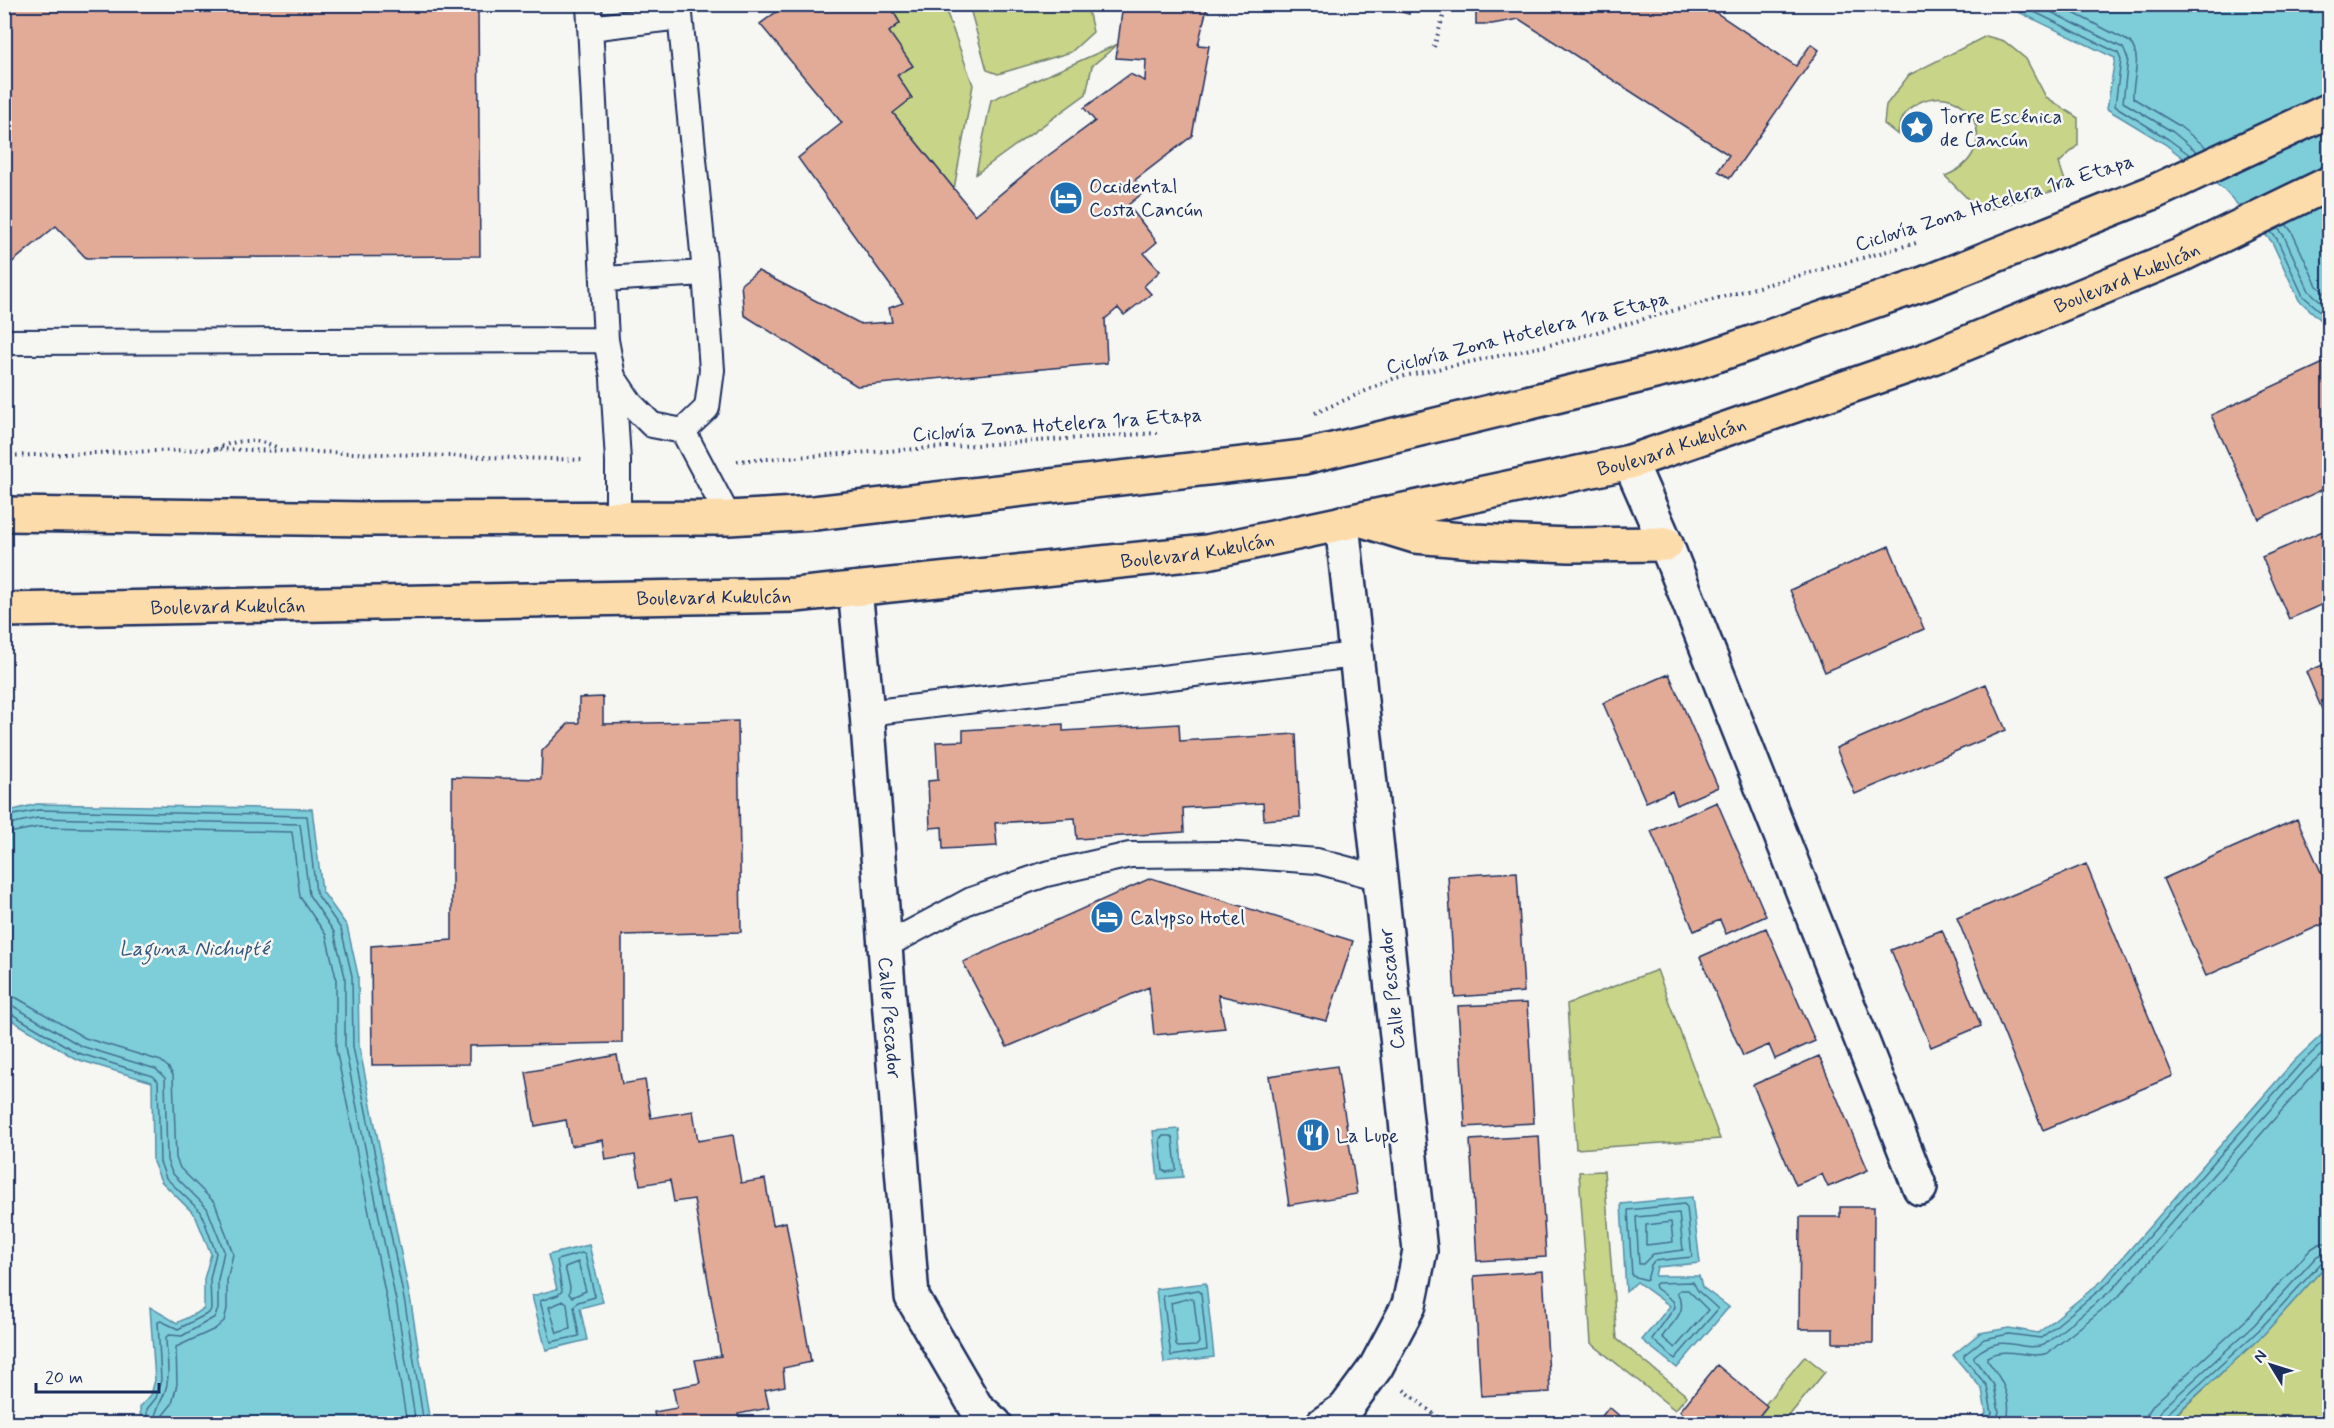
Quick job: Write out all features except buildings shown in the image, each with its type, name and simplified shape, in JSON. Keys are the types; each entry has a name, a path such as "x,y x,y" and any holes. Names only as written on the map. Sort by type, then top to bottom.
{"main road":[{"path":"4,514 367,519 729,518 814,513 1304,457 1696,362 1926,283 2154,192 2330,110"},
{"name":"Boulevard Kukulcán","path":"4,610 795,595 1207,552 1630,462 1923,362 2179,256 2330,183"},
{"path":"1352,521 1416,536 1474,542 1666,544"}],"street":[{"path":"1630,462 1666,544 1920,1188"},
{"name":"Calle Pescador","path":"1323,1424 1345,1409 1376,1367 1409,1305 1420,1251 1355,655 1352,521"},
{"name":"Calle Pescador","path":"855,589 867,713 912,1297 976,1407 995,1424"}],"lane":[{"path":"589,4 606,340 613,377 618,461 618,518"},
{"path":"590,28 680,11 712,370 707,408 683,431"},
{"path":"604,279 705,273"},
{"path":"4,342 606,340"},
{"path":"613,377 631,404 652,425 683,431"},
{"path":"683,431 729,518"},
{"path":"867,713 1355,655"},
{"path":"885,946 971,900 1046,874 1130,855 1225,854 1317,861 1380,878"}],"path":[{"path":"1434,48 1447,4"},
{"name":"Ciclovía Zona Hotelera 1ra Etapa","path":"1311,414 1395,378 1554,344 1922,242"},
{"name":"Ciclovía Zona Hotelera 1ra Etapa","path":"699,464 1159,432"},
{"path":"216,449 225,444 246,441 270,444 282,450"},
{"path":"4,456 216,449 618,461"},
{"path":"1376,1367 1446,1424"}],"green space":[{"path":"889,5 944,5 973,85 954,189 893,113 897,75 912,66 889,32 900,23"},
{"path":"969,5 1087,5 1093,32 1071,52 998,74 987,70"},
{"path":"1986,36 2004,41 2026,59 2046,97 2078,118 2078,145 2059,163 2067,187 1981,212 1945,176 1964,165 1974,150 1977,135 1974,120 1965,107 1951,100 1935,98 1916,104 1906,113 1901,121 1898,135 1884,124 1886,105 1909,75"},
{"path":"1118,44 1092,66 1086,94 976,174 991,100"},
{"path":"1657,970 1720,1139 1576,1149 1567,1004"},
{"path":"1604,1171 1617,1339 1687,1396 1675,1410 1591,1343 1579,1172"},
{"path":"2329,1262 2329,1423 2166,1424 2264,1334"},
{"path":"1805,1356 1825,1372 1783,1423 1749,1424"}],"water":[{"path":"2004,5 2329,5 2329,327 2299,300 2272,242 2224,190 2165,144 2107,109 2115,58"},
{"name":"Laguna Nichupté","path":"37,804 312,809 322,891 347,926 358,975 359,1046 411,1303 430,1423 141,1423 140,1407 151,1395 155,1380 150,1307 177,1323 204,1309 204,1279 211,1254 195,1215 161,1181 153,1162 152,1082 76,1059 5,1016 5,812"},
{"path":"2329,1028 2329,1262 2264,1334 2166,1423 1978,1423 1986,1413 1982,1389 1953,1355 1980,1333 2009,1328 2038,1333 2103,1280 2295,1060"},
{"path":"1179,1129 1183,1177 1158,1179 1153,1131"},
{"path":"1692,1197 1700,1263 1657,1267 1655,1276 1699,1276 1702,1287 1729,1307 1677,1368 1642,1340 1670,1306 1637,1282 1626,1292 1621,1204"},
{"path":"589,1245 603,1302 580,1308 587,1340 546,1350 532,1296 557,1289 548,1255"},
{"path":"1206,1283 1214,1357 1164,1363 1156,1289"}],"place":[{"name":"Torre Escénica de Cancún","path":"1917,127"},
{"name":"Occidental Costa Cancún","path":"1066,198"},
{"name":"Calypso Hotel","path":"1107,917"},
{"name":"La Lupe","path":"1313,1135"}]}
